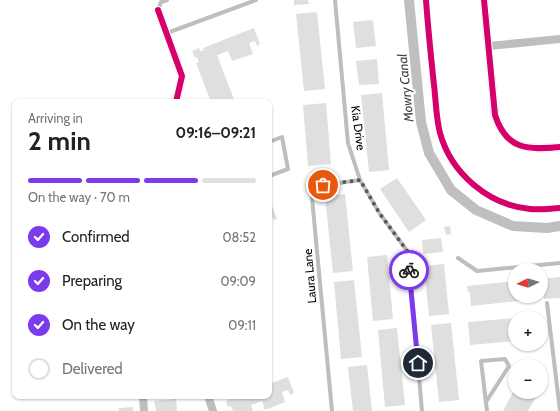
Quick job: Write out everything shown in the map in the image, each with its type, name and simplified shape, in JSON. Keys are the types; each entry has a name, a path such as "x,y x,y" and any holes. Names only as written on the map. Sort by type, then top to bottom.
{"street":[{"path":"484,0 495,115 498,126 515,143 526,148 537,149 560,147"},
{"path":"158,10 182,76 177,99"},
{"path":"488,46 560,39"},
{"path":"142,399 144,411"},
{"path":"209,399 213,411"}],"lane":[{"path":"158,10 161,2 167,0"},
{"path":"167,33 256,0"},
{"name":"Kia Drive","path":"335,0 348,143 360,180 380,214 408,252 422,411"},
{"path":"272,141 282,137 288,169 272,175"},
{"name":"Laura Lane","path":"332,411 311,187 360,180"},
{"path":"458,258 477,271 560,263"},
{"path":"547,303 560,411"},
{"path":"486,402 509,366 505,359 481,361 487,411"}],"building":[{"path":"294,0 308,0 309,4 294,5"},
{"path":"317,12 325,89 304,91 296,14"},
{"path":"373,20 376,46 356,48 353,22"},
{"path":"254,28 260,44 257,46 255,41 249,43 253,54 232,61 228,51 217,55 234,99 210,99 196,63 199,62 197,57 195,58 192,51 199,48 200,51 204,50 203,48"},
{"path":"377,59 379,84 359,85 356,61"},
{"path":"382,93 389,170 369,172 361,95"},
{"path":"326,103 331,164 308,166 303,105"},
{"path":"397,178 426,220 409,232 380,189"},
{"path":"345,194 353,271 333,273 325,196"},
{"path":"272,206 277,219 273,220 272,216"},
{"path":"450,226 451,234 446,235 444,227"},
{"path":"441,238 443,252 423,254 422,240"},
{"path":"387,255 393,319 373,321 367,257"},
{"path":"444,264 449,314 429,316 424,266"},
{"path":"560,277 560,298 548,299 548,278"},
{"path":"354,280 362,357 341,359 334,282"},
{"path":"508,282 508,302 471,306 470,292 468,292 467,286"},
{"path":"508,319 508,342 470,345 468,322"},
{"path":"451,323 459,400 439,402 431,325"},
{"path":"397,328 405,405 385,407 378,330"},
{"path":"367,365 372,411 353,411 348,367"},
{"path":"288,377 294,393 290,395 288,390 282,392 285,402 265,410 262,401 251,405 253,411 233,411 231,406 228,407 226,401 231,399 272,399 272,383"},
{"path":"176,399 177,411 156,411 154,401"},
{"path":"509,399 535,399 528,411 503,411"},
{"path":"133,407 133,411 119,411 119,408"}],"waterway":[{"name":"Mowry Canal","path":"409,0 421,122 429,153 451,190 476,210 513,226 547,228 560,226"}],"cycle path":[{"path":"426,0 440,133 445,148 453,161 462,174 473,184 486,194 500,201 530,209 560,208"},
{"path":"484,0 495,115 500,127 505,135 520,145 538,148 560,147"},
{"path":"158,10 182,76 177,99"}],"way so far":[{"path":"323,185 360,180 380,214 408,252 409,270"}],"route":[{"path":"409,270 418,363"}]}
